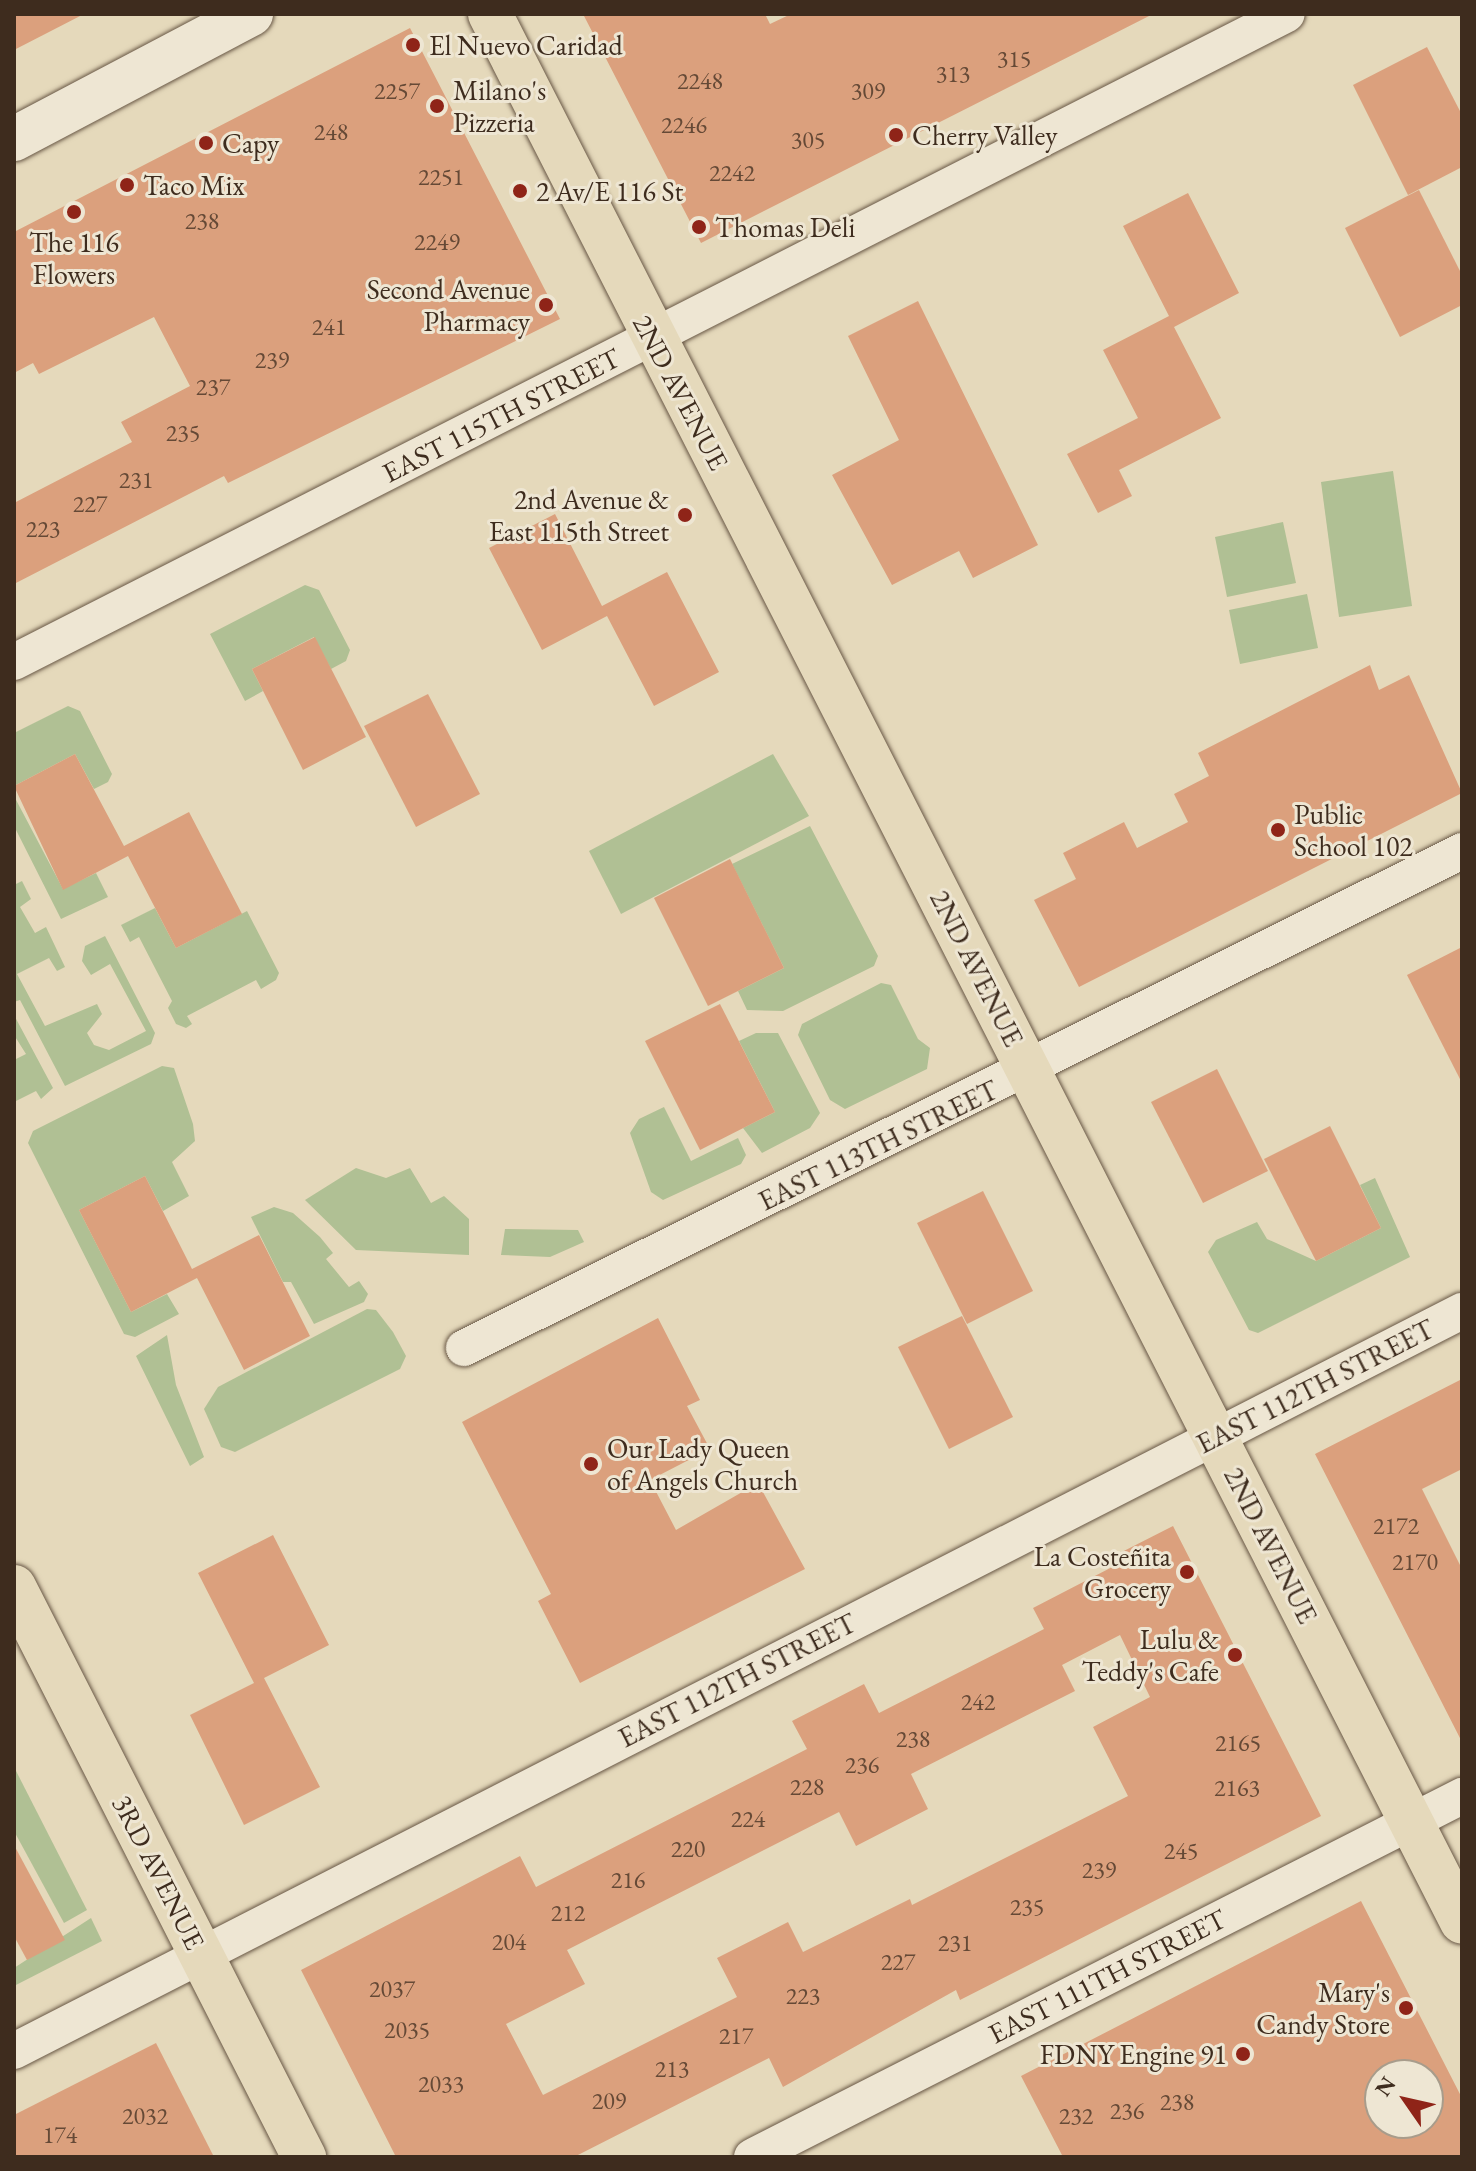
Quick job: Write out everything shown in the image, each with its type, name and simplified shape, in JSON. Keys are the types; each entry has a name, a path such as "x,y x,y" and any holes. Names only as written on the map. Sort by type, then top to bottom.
{"main road":[{"name":"2ND AVENUE","path":"490,14 651,336 1462,1922"},
{"name":"3RD AVENUE","path":"14,1587 304,2157"}],"street":[{"path":"14,139 251,14"},
{"name":"EAST 115TH STREET","path":"14,662 1287,14"},
{"name":"EAST 113TH STREET","path":"464,1348 1029,1071 1462,851"},
{"name":"EAST 112TH STREET","path":"14,2051 200,1953 1462,1311"},
{"name":"EAST 111TH STREET","path":"752,2157 1462,1796"}],"green space":[{"path":"1393,471 1412,606 1339,617 1321,482"},
{"path":"1283,522 1296,583 1227,597 1215,537"},
{"path":"305,585 319,590 350,650 346,661 331,669 314,637 252,669 263,691 245,701 210,634"},
{"path":"1307,594 1318,648 1240,664 1229,610"},
{"path":"68,706 80,711 112,774 108,782 94,789 75,754 14,786 14,733"},
{"path":"773,754 809,816 621,914 589,851"},
{"path":"14,796 63,889 96,873 108,897 61,919 14,826"},
{"path":"810,826 878,956 874,966 783,1011 747,1010 738,991 784,968 732,864"},
{"path":"22,881 31,899 20,907 35,933 46,927 65,967 57,971 49,958 17,974 45,1026 97,1004 102,1014 87,1033 94,1045 109,1050 146,1031 110,964 91,975 82,961 85,946 105,936 155,1033 151,1044 65,1086 20,1000 14,1002 14,885"},
{"path":"155,908 176,948 247,911 279,973 276,980 261,989 256,980 187,1016 192,1024 186,1028 176,1024 168,1008 172,1001 139,937 130,942 121,925"},
{"path":"881,983 891,985 918,1039 930,1048 927,1069 845,1109 830,1100 798,1035 802,1024"},
{"path":"14,1015 53,1088 41,1099 36,1091 14,1102 14,1060 26,1054 14,1035"},
{"path":"756,1033 778,1033 820,1113 810,1128 762,1153 743,1128 775,1112 739,1041"},
{"path":"162,1066 174,1068 193,1124 195,1141 172,1162 189,1196 163,1211 145,1176 79,1210 131,1312 167,1294 179,1314 135,1337 124,1334 28,1143 33,1131"},
{"path":"664,1107 691,1161 738,1138 746,1155 741,1164 663,1200 651,1192 630,1133 639,1119"},
{"path":"356,1168 386,1178 410,1168 431,1203 444,1196 469,1219 469,1255 356,1250 305,1200"},
{"path":"1375,1178 1410,1257 1258,1333 1249,1330 1208,1252 1216,1240 1257,1222 1267,1239 1316,1261 1381,1228 1360,1185"},
{"path":"274,1207 293,1213 320,1237 333,1253 326,1259 349,1287 359,1281 368,1294 364,1302 314,1324 291,1282 283,1282 251,1217"},
{"path":"505,1229 578,1230 584,1242 550,1257 501,1255"},
{"path":"367,1309 376,1310 393,1332 406,1356 400,1369 235,1452 221,1447 204,1409 218,1387"},
{"path":"167,1335 176,1385 204,1457 190,1466 136,1356"},
{"path":"14,1767 87,1910 64,1923 14,1831"},
{"path":"91,1918 102,1941 14,1986 14,1968"}],"building":[{"path":"14,14 84,14 14,50"},
{"path":"583,14 765,14 770,24 791,14 1153,14 701,243"},
{"path":"410,28 560,319 228,483 224,476 14,584 14,503 132,442 121,422 190,386 154,317 39,374 33,363 14,373 14,232"},
{"path":"1427,47 1462,115 1462,167 1408,195 1353,85"},
{"path":"1419,190 1462,275 1462,305 1400,337 1345,228"},
{"path":"1188,193 1239,293 1174,327 1221,418 1119,470 1132,496 1098,513 1067,454 1138,418 1103,350 1169,316 1123,226"},
{"path":"918,301 1038,545 973,578 959,551 892,585 832,475 899,440 848,336"},
{"path":"555,514 602,606 667,572 719,672 654,706 607,616 542,650 489,548"},
{"path":"315,637 366,737 303,770 252,669"},
{"name":"Public School 102","path":"1370,665 1379,690 1409,675 1462,793 1079,987 1034,900 1076,879 1063,853 1124,822 1137,848 1188,822 1174,794 1209,776 1198,753"},
{"path":"428,694 480,794 416,827 364,726"},
{"path":"75,754 124,846 189,812 242,914 176,948 128,856 63,890 14,786"},
{"path":"730,859 784,968 708,1006 654,898"},
{"path":"1462,947 1462,1083 1407,975"},
{"path":"720,1004 775,1112 700,1150 645,1041"},
{"path":"1217,1069 1268,1171 1203,1203 1151,1102"},
{"path":"1330,1126 1381,1228 1316,1261 1264,1159"},
{"path":"145,1176 192,1269 259,1235 310,1336 244,1370 197,1278 131,1312 79,1210"},
{"path":"983,1191 1033,1291 967,1324 917,1223"},
{"path":"962,1316 1013,1417 949,1449 898,1347"},
{"path":"658,1318 700,1400 687,1406 710,1449 650,1480 676,1530 758,1483 805,1569 580,1683 538,1601 551,1594 462,1422"},
{"path":"1462,1379 1462,1469 1422,1489 1462,1569 1462,1742 1315,1454"},
{"path":"1173,1526 1321,1816 960,2000 956,1990 783,2087 769,2058 574,2157 396,2157 301,1970 520,1856 536,1887 807,1749 792,1721 864,1684 879,1713 1011,1646 1044,1629 1033,1608 1118,1564 1114,1556","holes":["1120,1635 1150,1697 1093,1727 1128,1796 912,1905 910,1899 803,1952 788,1922 717,1958 737,1997 543,2095 506,2024 585,1984 567,1950 839,1812 856,1846 928,1809 911,1774 1075,1691 1062,1665"]},
{"path":"273,1535 329,1645 264,1678 320,1787 244,1825 190,1715 254,1683 198,1573"},
{"path":"14,1845 65,1940 27,1960 14,1936"},
{"path":"1361,1901 1442,2059 1364,2059 1364,2139 1444,2139 1444,2063 1462,2098 1462,2157 1063,2157 1021,2076"},
{"path":"156,2043 214,2157 14,2157 14,2115"}],"place":[{"name":"El Nuevo Caridad","path":"413,45"},
{"name":"Milano's Pizzeria","path":"437,106"},
{"name":"Cherry Valley","path":"896,135"},
{"name":"Capy","path":"206,143"},
{"name":"Taco Mix","path":"127,185"},
{"name":"2 Av/E 116 St","path":"520,191"},
{"name":"The 116 Flowers","path":"74,212"},
{"name":"Thomas Deli","path":"699,227"},
{"name":"Second Avenue Pharmacy","path":"546,305"},
{"name":"2nd Avenue & East 115th Street","path":"685,515"},
{"name":"Public School 102","path":"1278,830"},
{"name":"Our Lady Queen of Angels Church","path":"591,1464"},
{"name":"La Costeñita Grocery","path":"1187,1572"},
{"name":"Lulu & Teddy's Cafe","path":"1235,1655"},
{"name":"Mary's Candy Store","path":"1406,2008"},
{"name":"FDNY Engine 91","path":"1243,2054"}]}
